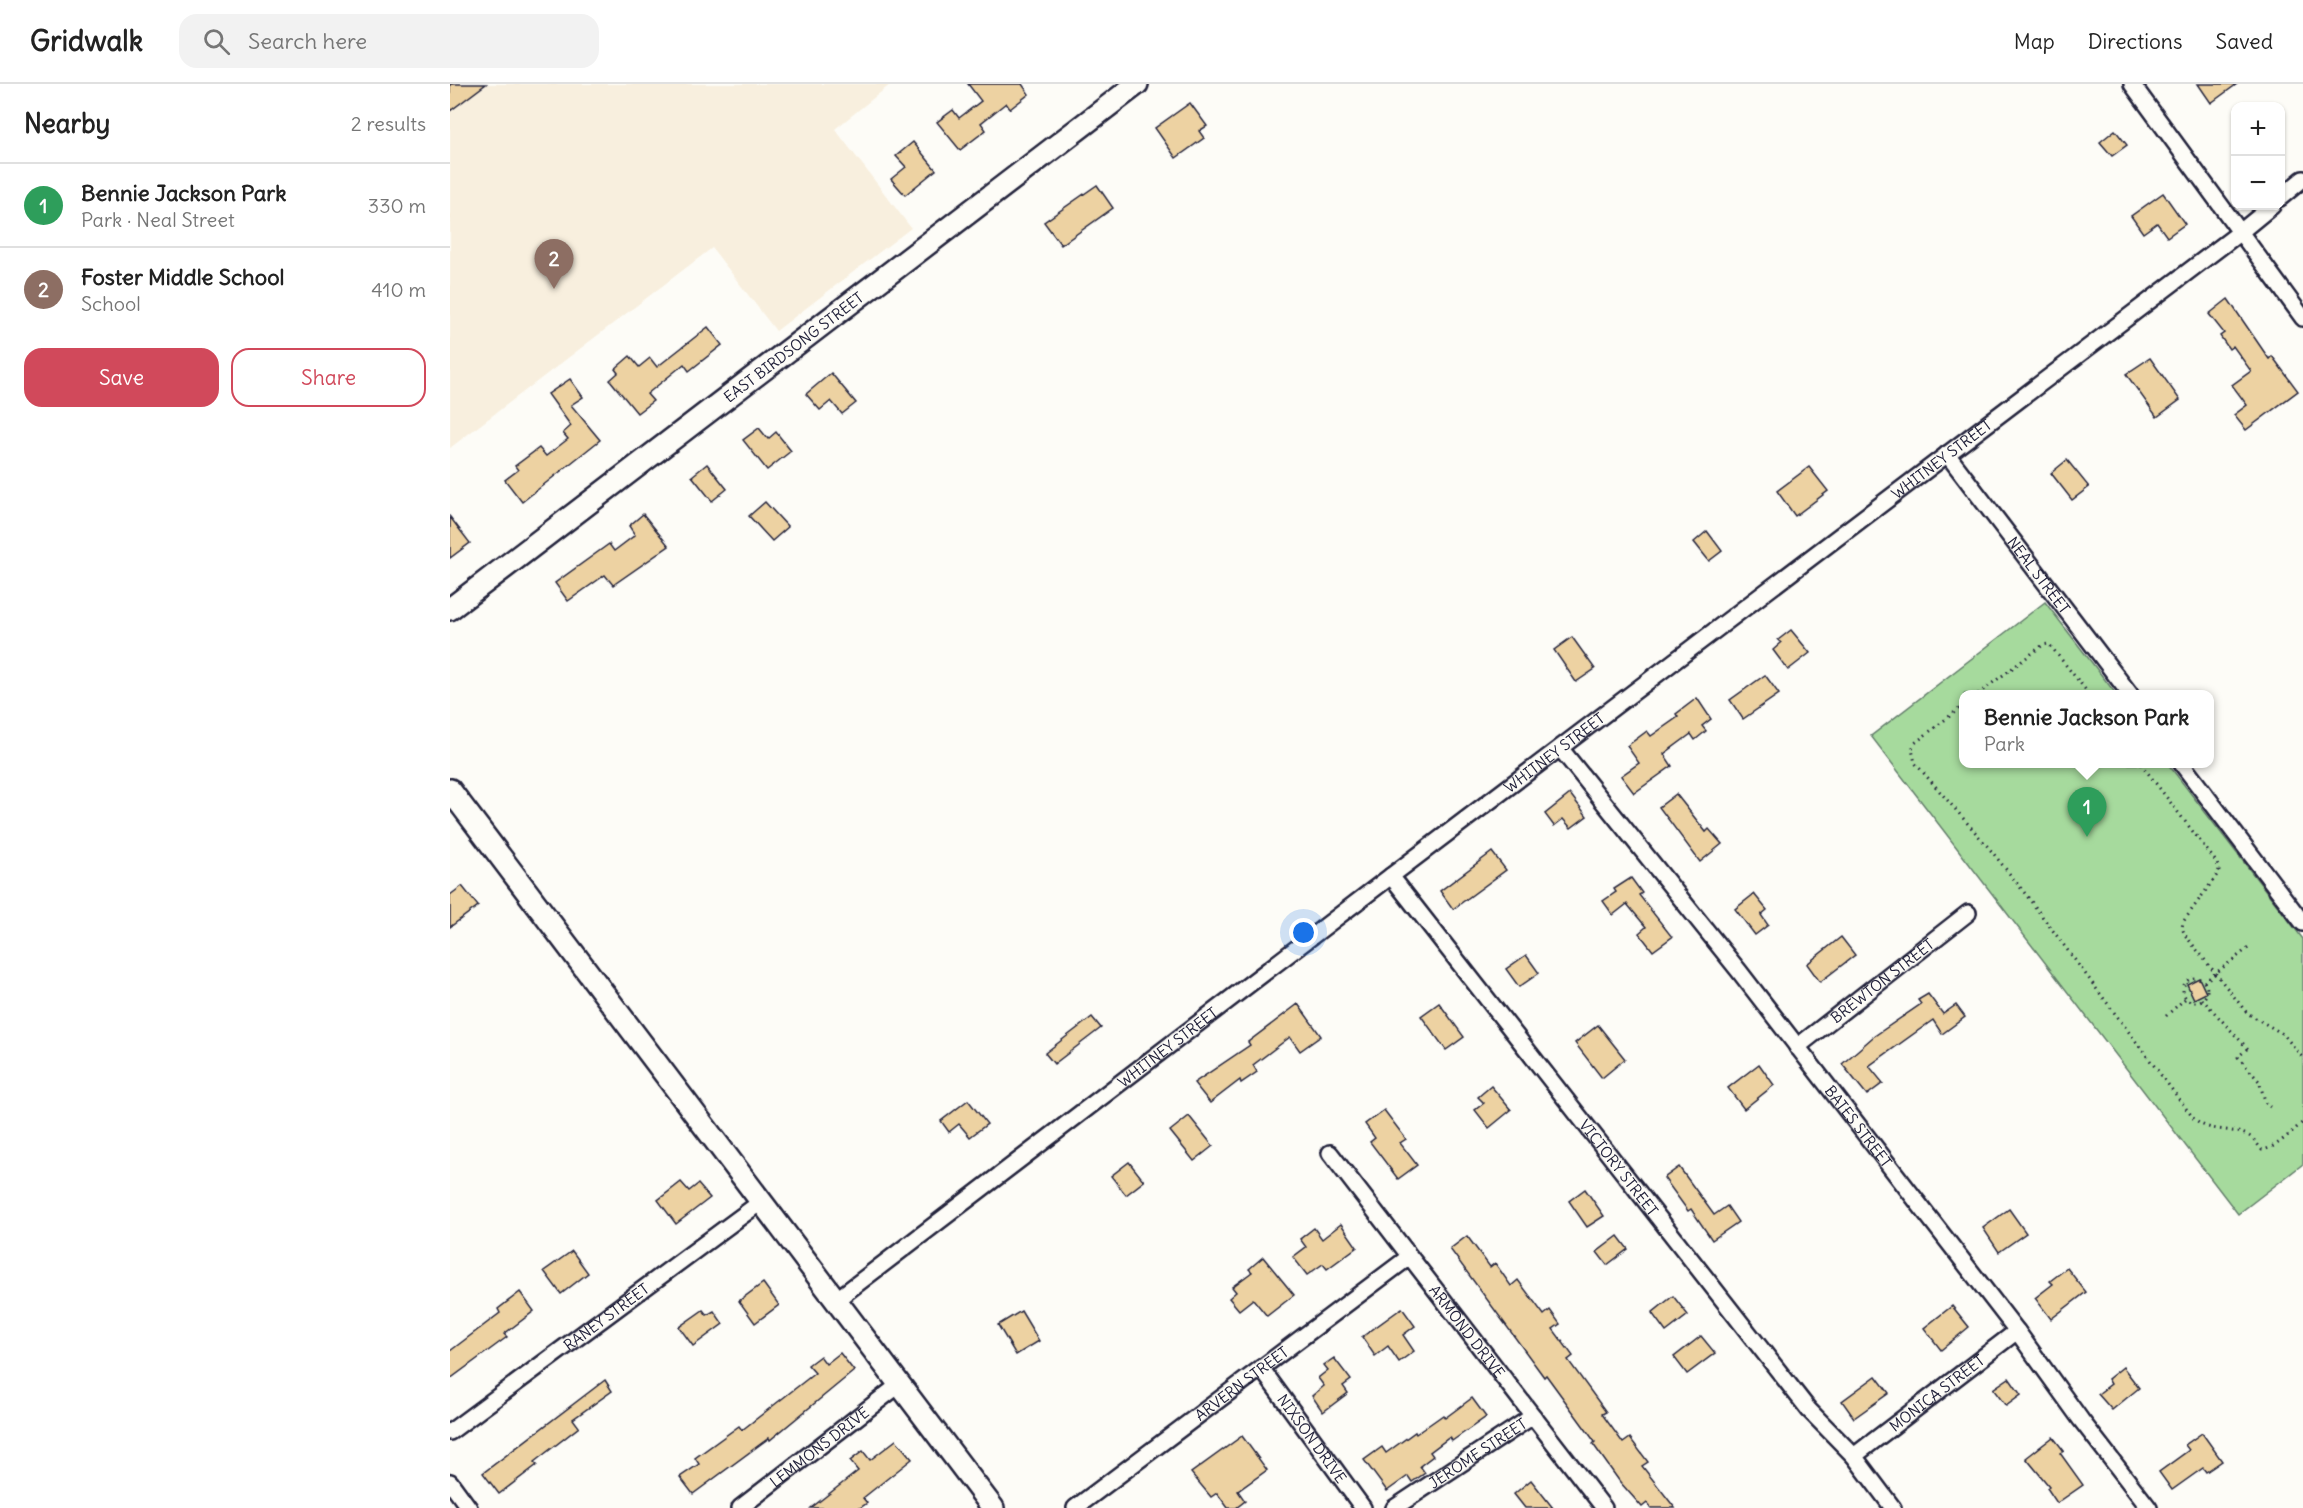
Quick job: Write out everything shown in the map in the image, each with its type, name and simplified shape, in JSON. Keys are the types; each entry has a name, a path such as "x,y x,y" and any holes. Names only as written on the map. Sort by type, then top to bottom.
{"street":[{"name":"EAST BIRDSONG STREET","path":"450,609 1137,84"},
{"path":"2132,84 2303,318"},
{"path":"2285,194 2303,180"},
{"name":"WHITNEY STREET","path":"836,1300 2267,210"},
{"name":"NEAL STREET","path":"1947,454 2127,690"},
{"name":"BATES STREET","path":"1560,748 2017,1330 2081,1420 2148,1508"},
{"path":"2185,768 2303,923"},
{"path":"450,790 993,1508"},
{"name":"VICTORY STREET","path":"1390,876 1809,1410 1854,1456 1893,1508"},
{"name":"BREWTON STREET","path":"1797,1047 1968,913"},
{"name":"ARMOND DRIVE","path":"1330,1153 1604,1508"},
{"name":"RANEY STREET","path":"450,1432 762,1201"},
{"name":"ARVERN STREET","path":"1076,1508 1409,1257"},
{"name":"MONICA STREET","path":"1854,1456 2017,1330"},
{"name":"NIXSON DRIVE","path":"1261,1368 1363,1508"},
{"name":"LEMMONS DRIVE","path":"740,1508 900,1384"},
{"name":"JEROME STREET","path":"1394,1508 1533,1416"},
{"path":"450,1482 469,1508"}],"path":[{"path":"1983,690 2043,645 2049,644 2086,690"},
{"path":"1959,709 1915,743 1912,749 1915,763 2024,892 2194,1119 2203,1125 2244,1134 2252,1138 2262,1150 2280,1141 2303,1122"},
{"path":"2144,768 2217,863 2217,875 2183,922 2182,928 2247,1013 2283,1034 2303,1058"},
{"path":"2204,982 2251,946"},
{"path":"2198,978 2204,982 2207,990 2202,999 2193,1001 2186,998 2183,991 2187,981 2198,978"},
{"path":"2166,1016 2186,998"},
{"path":"2202,999 2248,1049 2238,1057 2259,1081 2266,1104 2270,1107"}],"shaded area":[{"path":"450,84 891,84 835,129 911,228 776,331 712,248 450,448"}],"green space":[{"path":"2045,602 2113,690 1959,690 1959,768 2171,768 2303,939 2303,1164 2238,1214 1871,736"}],"building":[{"path":"450,84 486,84 450,111"},
{"path":"968,84 1022,84 1029,94 1010,109 1006,103 981,123 986,130 960,150 937,122 953,110 959,118 981,101"},
{"path":"2198,84 2237,84 2211,103"},
{"path":"1190,103 1207,126 1199,131 1204,138 1176,158 1155,128"},
{"path":"2115,130 2127,145 2112,156 2100,142"},
{"path":"913,142 936,170 905,195 891,179 906,167 896,156"},
{"path":"1097,185 1113,208 1061,245 1044,222"},
{"path":"2163,193 2185,224 2167,237 2157,223 2143,233 2131,216"},
{"path":"2228,299 2269,359 2272,356 2298,391 2246,430 2234,415 2247,405 2232,385 2251,371 2233,346 2229,349 2220,336 2224,333 2209,314"},
{"path":"708,327 722,345 689,371 684,364 647,394 653,401 637,413 610,380 618,373 615,369 630,356 639,367 650,358 657,367"},
{"path":"2150,358 2180,400 2157,417 2126,374"},
{"path":"831,373 856,403 842,414 831,401 820,410 806,394"},
{"path":"570,379 583,397 571,405 600,440 522,502 505,480 518,470 515,466 539,448 546,456 568,439 563,433 571,426 548,394"},
{"path":"759,428 768,439 776,432 791,451 767,470 743,440"},
{"path":"2067,460 2089,487 2072,500 2051,473"},
{"path":"707,464 727,489 712,501 692,476"},
{"path":"1809,467 1828,491 1795,516 1777,491"},
{"path":"765,502 788,527 772,541 749,516"},
{"path":"643,514 669,546 613,585 605,575 568,601 555,583 609,544 614,551 635,535 629,526"},
{"path":"450,517 470,543 450,558"},
{"path":"1707,531 1722,551 1709,561 1694,542"},
{"path":"1791,630 1810,653 1788,670 1773,650 1781,643 1778,640"},
{"path":"1572,637 1595,669 1576,682 1554,650"},
{"path":"1765,675 1779,694 1743,719 1730,700"},
{"path":"1697,698 1711,719 1702,726 1706,731 1695,740 1691,734 1664,754 1672,766 1634,793 1621,776 1639,763 1627,746 1647,731 1651,736 1678,717 1676,714"},
{"path":"1570,794 1587,816 1571,828 1563,819 1554,826 1545,814"},
{"path":"1676,794 1706,832 1709,829 1722,844 1700,862 1659,807"},
{"path":"1492,852 1506,870 1453,909 1440,891"},
{"path":"1631,878 1642,893 1639,895 1672,937 1653,951 1639,933 1646,927 1627,904 1613,915 1603,901 1616,892 1614,889"},
{"path":"462,886 478,906 450,927 450,895"},
{"path":"1754,894 1767,910 1761,915 1768,925 1755,935 1735,909"},
{"path":"1841,937 1855,955 1820,982 1807,964"},
{"path":"1526,955 1539,973 1519,987 1506,969"},
{"path":"2199,978 2206,993 2194,999 2187,984"},
{"path":"1928,994 1943,1014 1956,1005 1965,1017 1942,1034 1933,1020 1869,1066 1883,1083 1867,1095 1842,1064 1873,1037 1921,1004 1918,1000"},
{"path":"1439,1003 1464,1037 1446,1050 1421,1016"},
{"path":"1298,1004 1321,1036 1300,1051 1290,1037 1253,1065 1257,1072 1241,1083 1240,1080 1210,1103 1194,1083 1250,1045 1248,1042"},
{"path":"1092,1017 1101,1028 1054,1064 1045,1053"},
{"path":"1598,1025 1625,1059 1602,1078 1575,1043"},
{"path":"1759,1064 1774,1085 1744,1109 1728,1088"},
{"path":"1491,1086 1511,1110 1489,1128 1475,1110 1484,1103 1478,1097"},
{"path":"968,1100 987,1124 970,1137 959,1124 949,1132 941,1121"},
{"path":"1384,1110 1406,1139 1400,1143 1417,1165 1398,1179 1370,1142 1375,1138 1365,1124"},
{"path":"1189,1116 1213,1146 1194,1161 1170,1131"},
{"path":"1129,1162 1144,1181 1126,1195 1111,1176"},
{"path":"1679,1167 1714,1215 1727,1206 1738,1222 1712,1240 1691,1209 1688,1211 1664,1178"},
{"path":"681,1182 689,1191 698,1184 710,1198 676,1224 658,1200"},
{"path":"1585,1189 1604,1216 1587,1227 1569,1201"},
{"path":"2009,1209 2026,1233 1999,1252 1983,1228"},
{"path":"1341,1224 1357,1247 1327,1269 1323,1264 1307,1275 1293,1257 1306,1247 1300,1239 1314,1228 1322,1239"},
{"path":"1467,1236 1490,1267 1495,1263 1511,1286 1518,1280 1544,1315 1550,1310 1560,1324 1553,1329 1573,1356 1568,1360 1606,1412 1602,1414 1623,1443 1630,1438 1648,1462 1642,1466 1675,1508 1651,1508 1647,1503 1642,1507 1620,1482 1593,1444 1595,1442 1450,1249"},
{"path":"1618,1236 1628,1249 1607,1265 1597,1252"},
{"path":"572,1251 588,1273 561,1294 544,1271"},
{"path":"1263,1257 1294,1295 1267,1316 1253,1299 1239,1310 1229,1298 1236,1292 1232,1287 1252,1272 1249,1269"},
{"path":"2067,1268 2086,1292 2051,1319 2035,1298 2053,1284 2050,1281"},
{"path":"763,1283 779,1305 755,1323 739,1301"},
{"path":"520,1292 534,1311 504,1334 507,1337 450,1379 450,1351 500,1313 498,1309"},
{"path":"1673,1296 1688,1315 1666,1332 1652,1313"},
{"path":"1952,1306 1969,1327 1941,1350 1924,1328"},
{"path":"1402,1308 1415,1326 1403,1335 1414,1351 1399,1362 1388,1346 1375,1356 1362,1337"},
{"path":"703,1310 707,1315 714,1311 723,1324 693,1346 679,1327"},
{"path":"1021,1311 1039,1341 1016,1355 998,1325"},
{"path":"1701,1336 1715,1353 1687,1374 1674,1357"},
{"path":"840,1353 854,1371 770,1440 769,1438 693,1494 680,1477 699,1464 695,1458 739,1426 742,1430 815,1373 808,1365 820,1356 826,1364"},
{"path":"1334,1358 1351,1380 1343,1386 1348,1393 1323,1412 1312,1396 1324,1386 1318,1378 1328,1370 1324,1365"},
{"path":"2123,1367 2139,1388 2112,1410 2098,1394 2111,1384 2108,1379"},
{"path":"1876,1376 1889,1393 1854,1418 1842,1401"},
{"path":"2009,1378 2021,1395 2006,1406 1993,1389"},
{"path":"605,1380 612,1391 573,1419 579,1427 534,1462 537,1465 499,1494 483,1473"},
{"path":"1472,1398 1486,1417 1452,1441 1450,1437 1430,1452 1433,1456 1420,1466 1425,1473 1412,1482 1408,1476 1387,1491 1364,1460 1382,1447 1386,1453 1443,1415 1445,1418"},
{"path":"2202,1433 2222,1461 2206,1472 2203,1468 2172,1490 2159,1472 2189,1450 2185,1445"},
{"path":"1242,1436 1267,1470 1238,1491 1245,1501 1236,1508 1228,1508 1217,1493 1211,1497 1191,1473"},
{"path":"2053,1437 2064,1451 2060,1453 2083,1485 2057,1503 2047,1488 2049,1486 2026,1458"},
{"path":"896,1440 912,1459 863,1498 867,1503 860,1508 811,1508 858,1471 850,1461 863,1451 870,1460"},
{"path":"1531,1480 1553,1508 1525,1508 1514,1494"}],"place":[{"name":"Foster Middle School","path":"554,289"},
{"name":"Bennie Jackson Park","path":"2087,837"}]}
